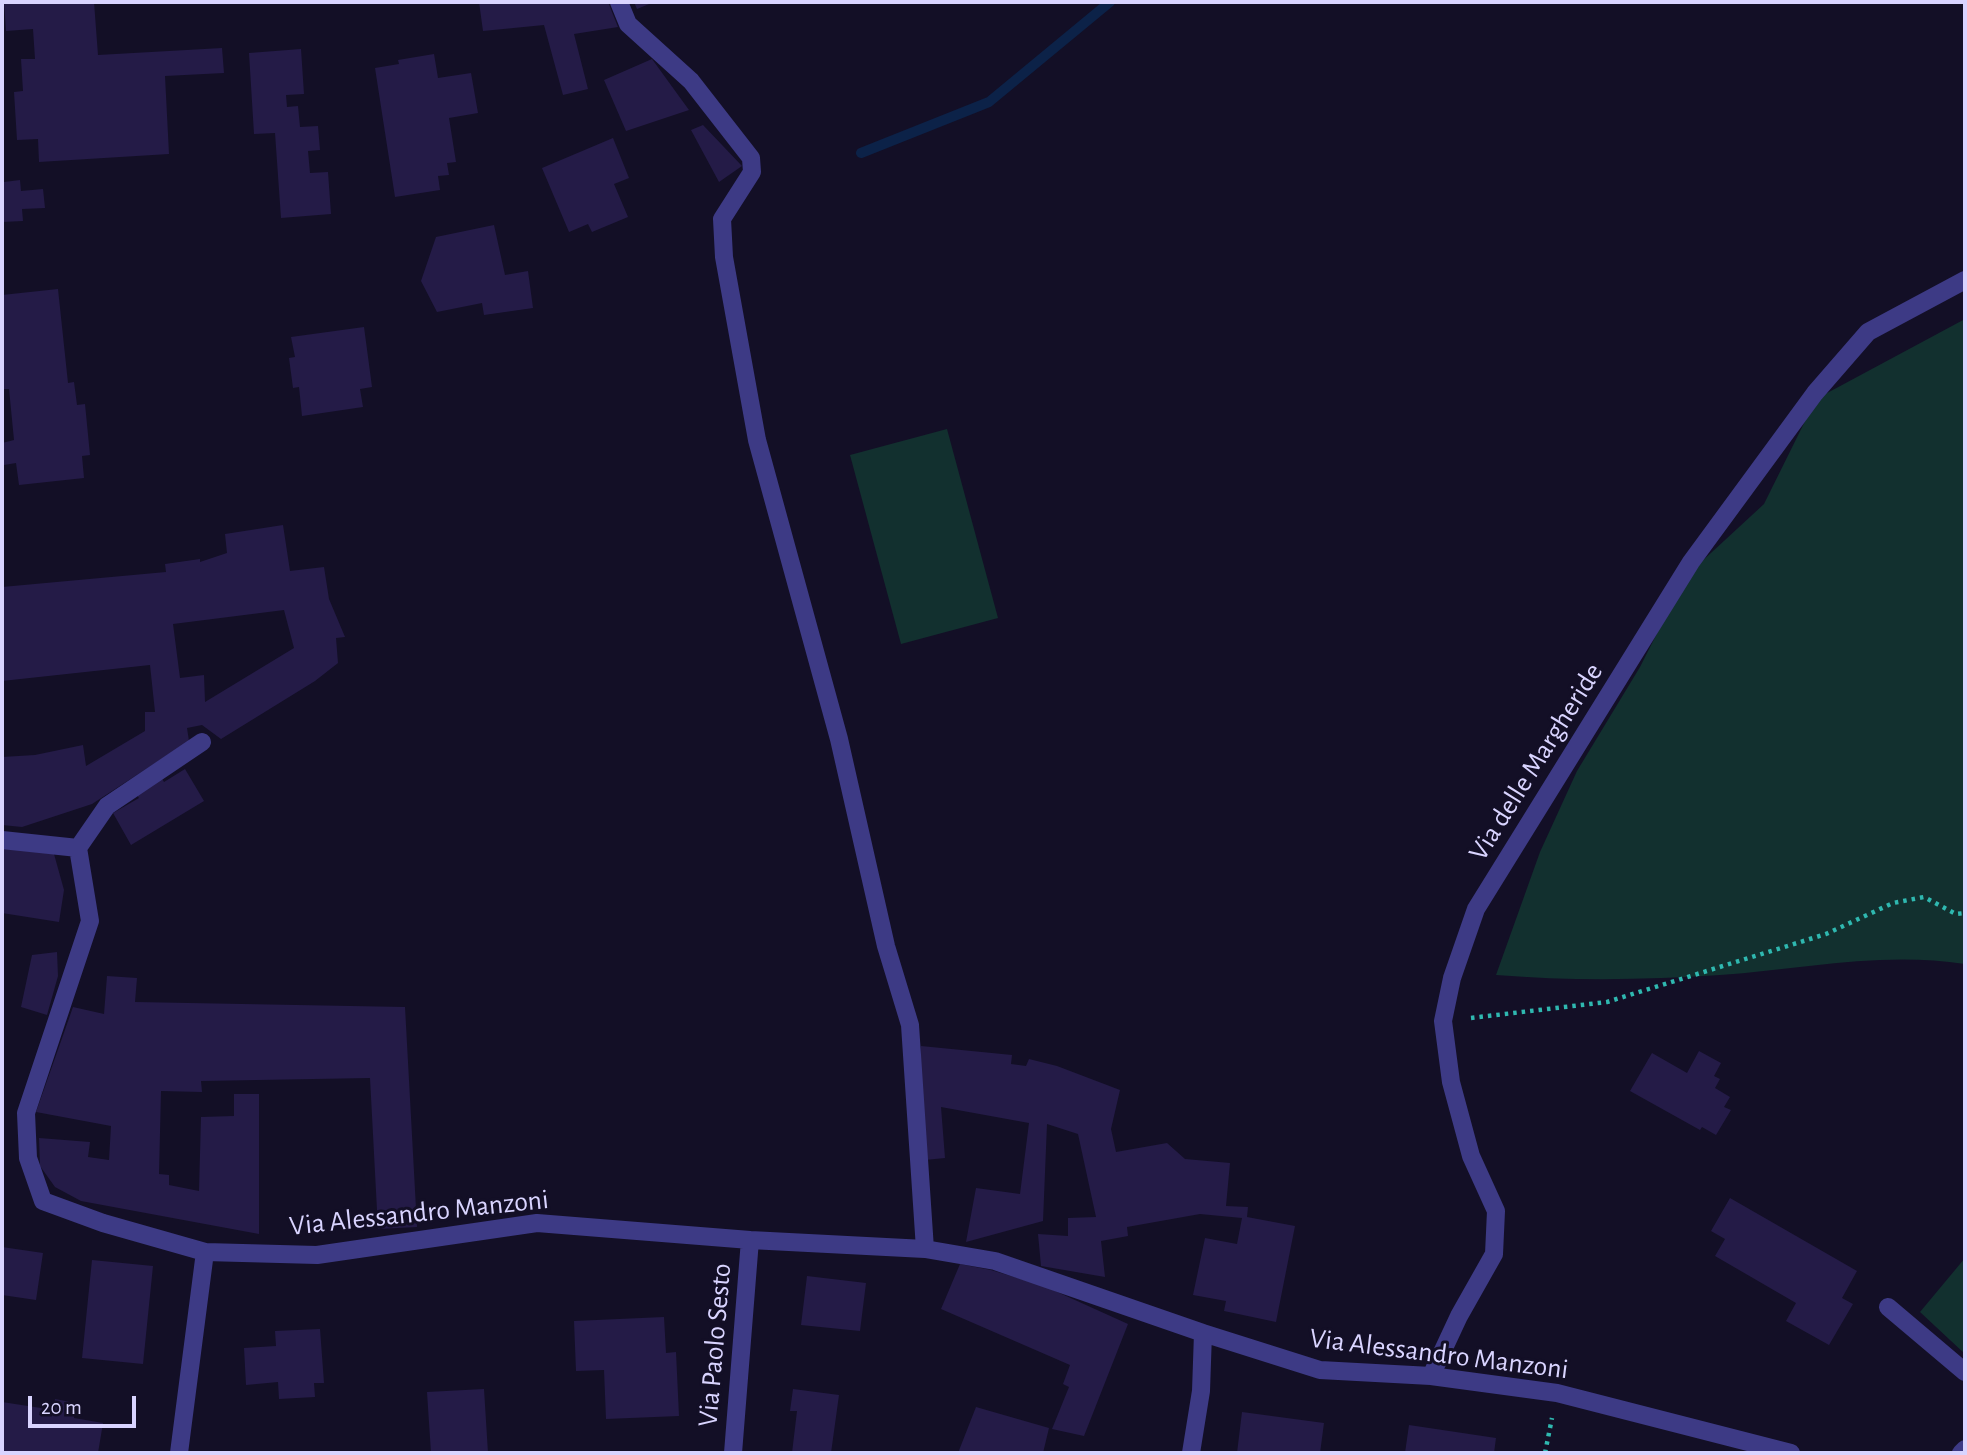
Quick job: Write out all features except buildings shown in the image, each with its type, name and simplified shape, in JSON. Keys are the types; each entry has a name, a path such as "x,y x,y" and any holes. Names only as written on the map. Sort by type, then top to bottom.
{"street":[{"path":"619,2 628,24 691,81 751,158 752,172 722,219 724,257 757,440 839,740 886,946 910,1025 925,1249"},
{"name":"Via delle Margheride","path":"1431,1376 1459,1316 1494,1254 1496,1211 1471,1156 1451,1082 1443,1021 1452,978 1476,909 1690,562 1815,393 1868,332 1965,280"},
{"path":"2,840 78,848 107,806 202,742"},
{"name":"Via Alessandro Manzoni","path":"78,848 90,921 26,1113 28,1158 43,1201 103,1223 205,1252 317,1255 537,1223 750,1240 925,1249 995,1261 1203,1334 1320,1370 1431,1376 1557,1393 1791,1453"},
{"name":"Via Paolo Sesto","path":"733,1453 750,1240"},
{"path":"179,1453 205,1252"},
{"path":"1888,1307 1965,1372"},
{"path":"1191,1453 1200,1391 1203,1334"},
{"path":"1961,1453 1965,1449"}],"path":[{"path":"1443,1021 1607,1002 1826,934 1893,902 1924,897 1956,914 1965,913"},
{"path":"1545,1453 1553,1411"}],"green space":[{"path":"1965,319 1965,964 1934,960 1873,960 1720,975 1636,979 1496,975 1540,852 1577,771 1640,667 1686,576 1764,504 1816,399"},
{"path":"947,429 998,618 901,644 850,455"},
{"path":"1965,1258 1965,1354 1920,1312"}],"waterway":[{"path":"861,153 989,102 1110,2"}]}
